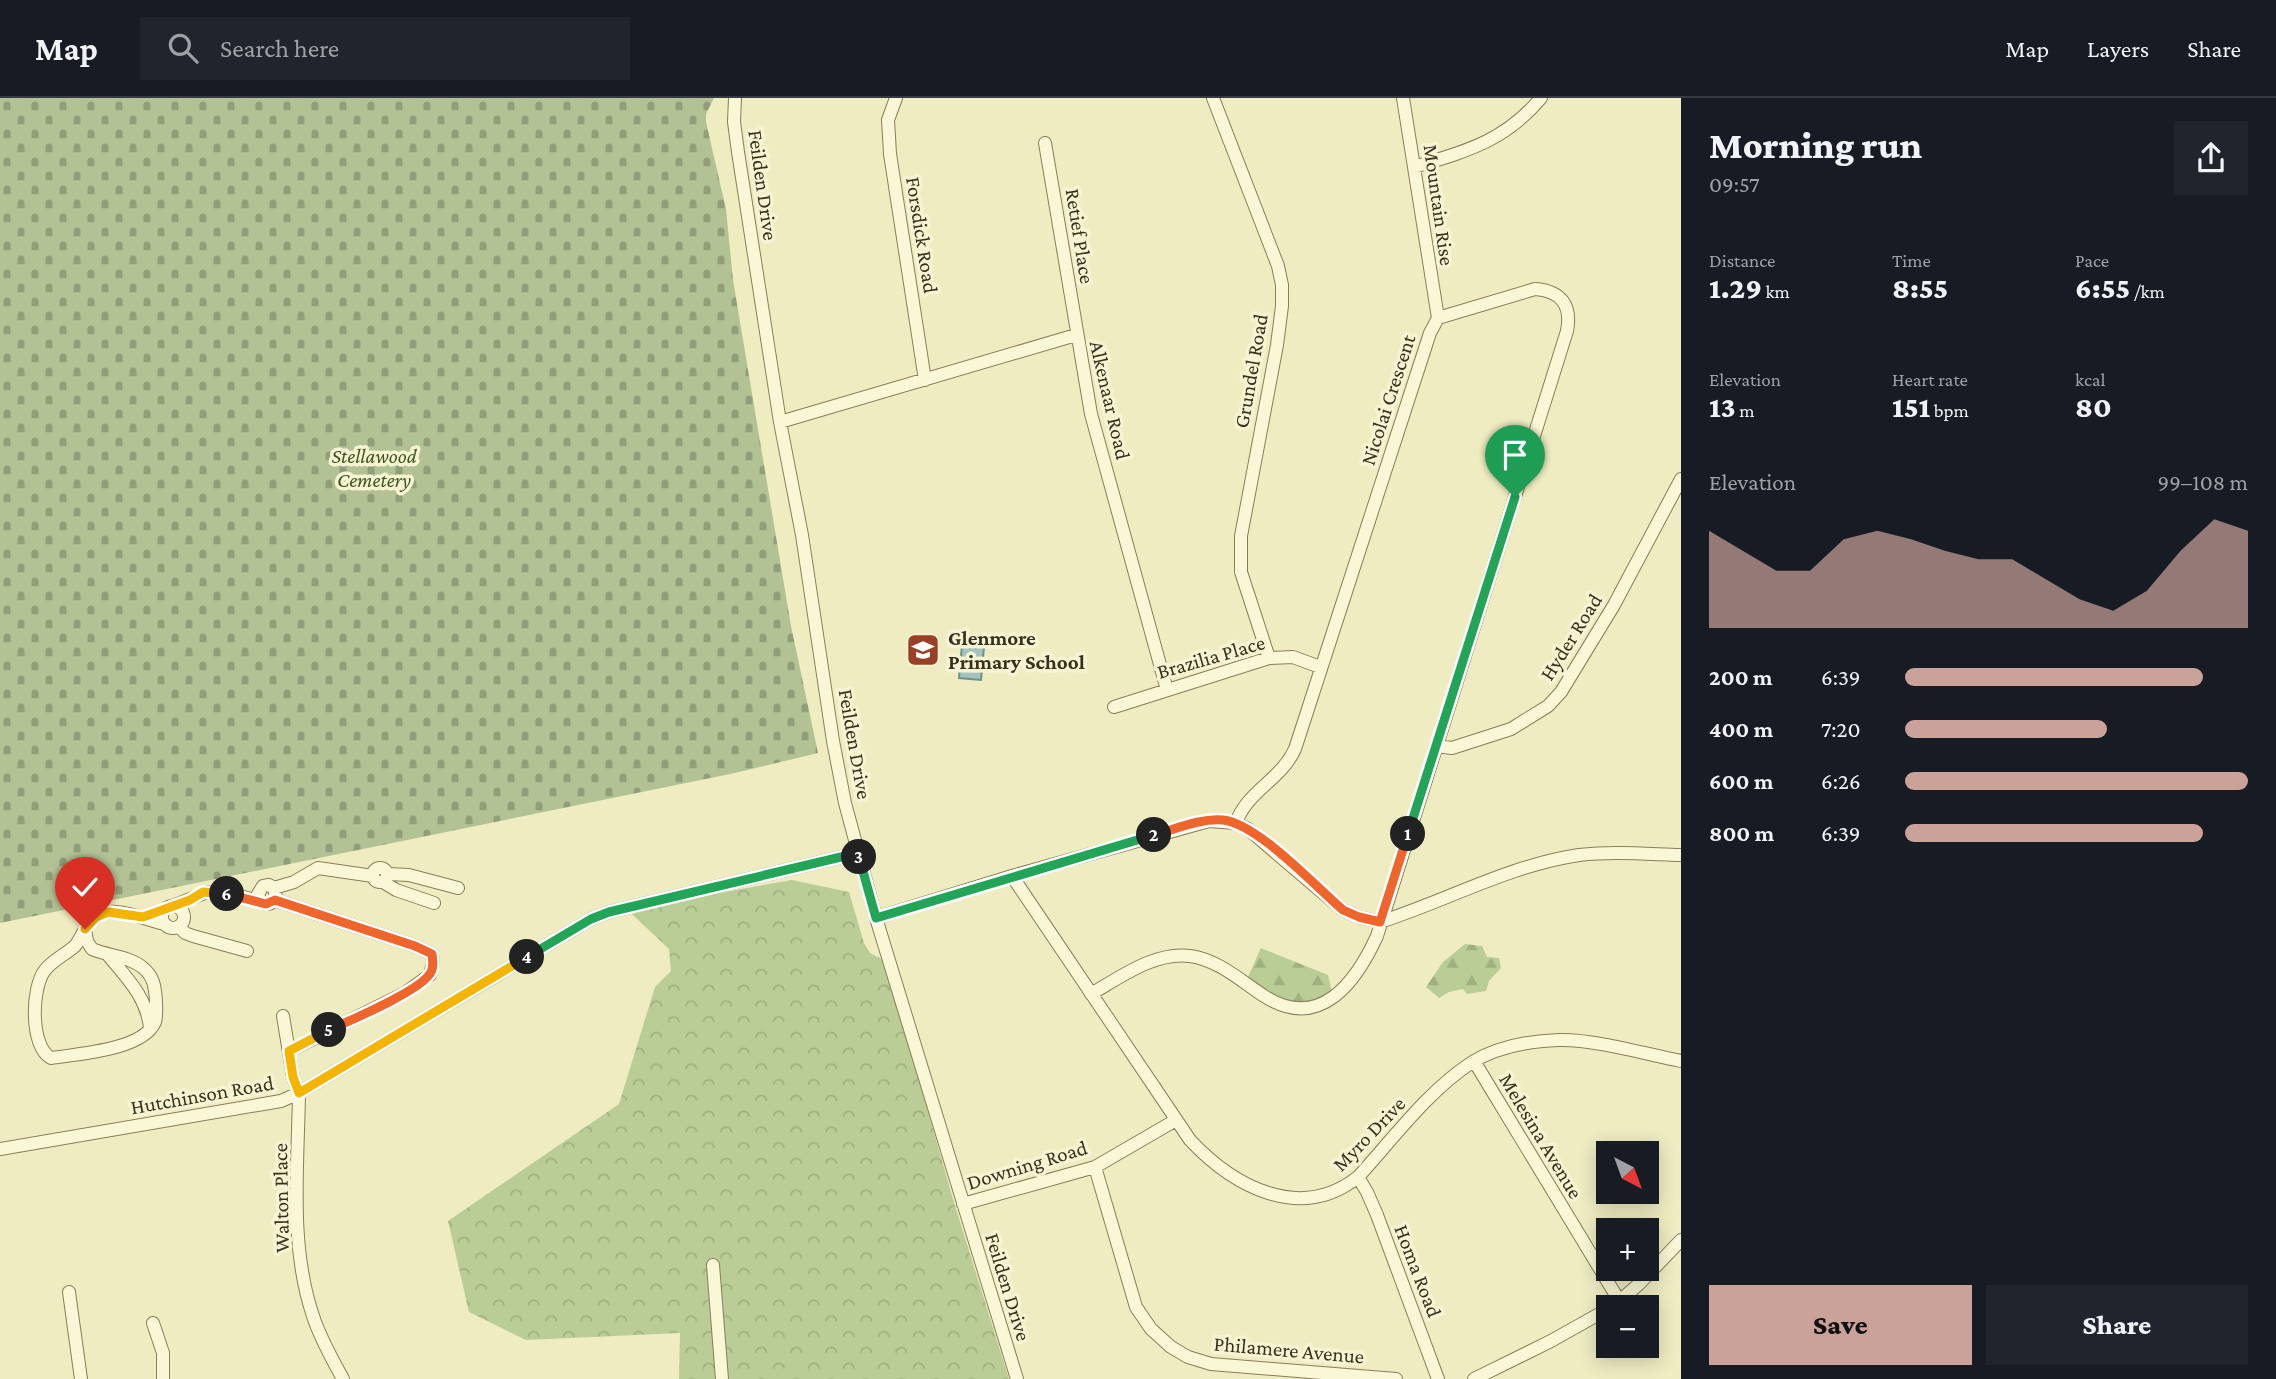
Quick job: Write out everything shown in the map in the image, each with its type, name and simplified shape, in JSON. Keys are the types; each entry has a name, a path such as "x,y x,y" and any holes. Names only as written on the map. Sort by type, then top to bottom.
{"street":[{"name":"Feilden Drive","path":"735,98 734,122 738,152 780,422 802,535 836,762 876,918 1017,1379"},
{"name":"Forsdick Road","path":"895,98 888,120 890,154 925,380"},
{"name":"Grundel Road","path":"1213,98 1271,247 1282,285 1277,345 1241,536 1241,572 1269,658"},
{"name":"Mountain Rise","path":"1403,98 1438,318"},
{"path":"1415,167 1475,147 1508,130 1522,121 1541,98"},
{"name":"Retief Place","path":"1045,143 1076,335"},
{"name":"Nicolai Crescent","path":"1091,994 1142,966 1169,957 1189,956 1226,970 1279,1005 1306,1009 1339,994 1369,954 1377,936 1569,322 1564,304 1551,291 1535,289 1438,318 1430,333 1289,763 1278,776 1247,801 1240,809 1236,823"},
{"name":"Alkenaar Road","path":"780,422 1076,335 1098,443 1167,690"},
{"name":"Hyder Road","path":"1436,746 1452,748 1511,729 1548,706 1561,692 1614,605 1681,479"},
{"name":"Brazilia Place","path":"1114,707 1269,658 1293,657 1320,667"},
{"path":"876,918 1012,876 1209,821 1236,823 1258,835 1343,910 1380,922 1531,866 1578,856 1619,852 1681,855"},
{"name":"Hutchinson Road","path":"0,1149 273,1104 299,1093 591,919 609,912 858,853"},
{"path":"143,917 207,892 236,895 272,893 313,870 323,868 381,877 409,875 458,888"},
{"name":"Myro Drive","path":"1012,876 1190,1140 1224,1172 1265,1192 1286,1197 1310,1198 1346,1187 1441,1087 1474,1061 1521,1044 1561,1040 1681,1061"},
{"path":"381,877 396,890 434,903"},
{"path":"236,895 266,904 272,893"},
{"path":"272,893 415,946 432,954 433,963 430,975 405,993 289,1051"},
{"path":"176,922 190,900"},
{"path":"170,907 181,909 176,922"},
{"path":"170,907 162,916 176,922 185,933 247,951"},
{"path":"85,929 90,947 136,963 151,976 155,985 156,1017 150,1029 136,1040 103,1050 51,1058 41,1049 34,1006 38,982 44,971 75,946 85,929 96,917 108,912 176,922"},
{"path":"63,956 102,953"},
{"path":"102,953 137,990 148,1012 150,1029"},
{"name":"Walton Place","path":"283,1016 293,1077 299,1093 297,1213 300,1252 312,1315 343,1379"},
{"name":"Melesina Avenue","path":"1474,1061 1607,1295"},
{"name":"Downing Road","path":"962,1204 1095,1167 1176,1120"},
{"name":"Philamere Avenue","path":"1095,1167 1136,1307 1151,1329 1171,1347 1188,1357 1211,1364 1396,1379"},
{"name":"Homa Road","path":"1358,1177 1377,1215 1438,1379"},
{"path":"1624,1295 1681,1240"},
{"path":"713,1265 722,1379"},
{"path":"69,1292 81,1379"},
{"path":"1474,1379 1596,1316"},
{"path":"153,1324 163,1353 163,1379"},
{"path":"1432,1379 1438,1379"}],"green space":[{"name":"Stellawood Cemetery","path":"0,98 714,98 706,114 706,122 726,209 733,280 791,626 818,753 735,773 0,923"},
{"path":"792,880 849,892 864,943 870,953 885,961 953,1199 1009,1379 679,1379 680,1333 526,1340 469,1312 448,1221 619,1104 655,987 671,971 669,949 632,914 719,893"},
{"path":"1465,944 1482,946 1487,957 1499,958 1501,968 1489,981 1486,991 1467,994 1463,989 1449,992 1439,998 1426,987 1443,962"},
{"path":"1261,948 1328,975 1332,992 1311,1004 1281,1001 1248,977"}],"water":[{"path":"963,634 985,636 981,680 959,678"}],"place":[{"name":"Glenmore Primary School","path":"923,650"}],"route":[{"path":"85,929 96,917 108,912 143,917 207,892 236,895 263,904 275,900 432,954 430,975 405,993 289,1051 293,1077 299,1093 591,919 609,912 858,853 876,918 1190,825 1221,820 1236,823 1258,835 1343,910 1380,922 1515,497"}]}
